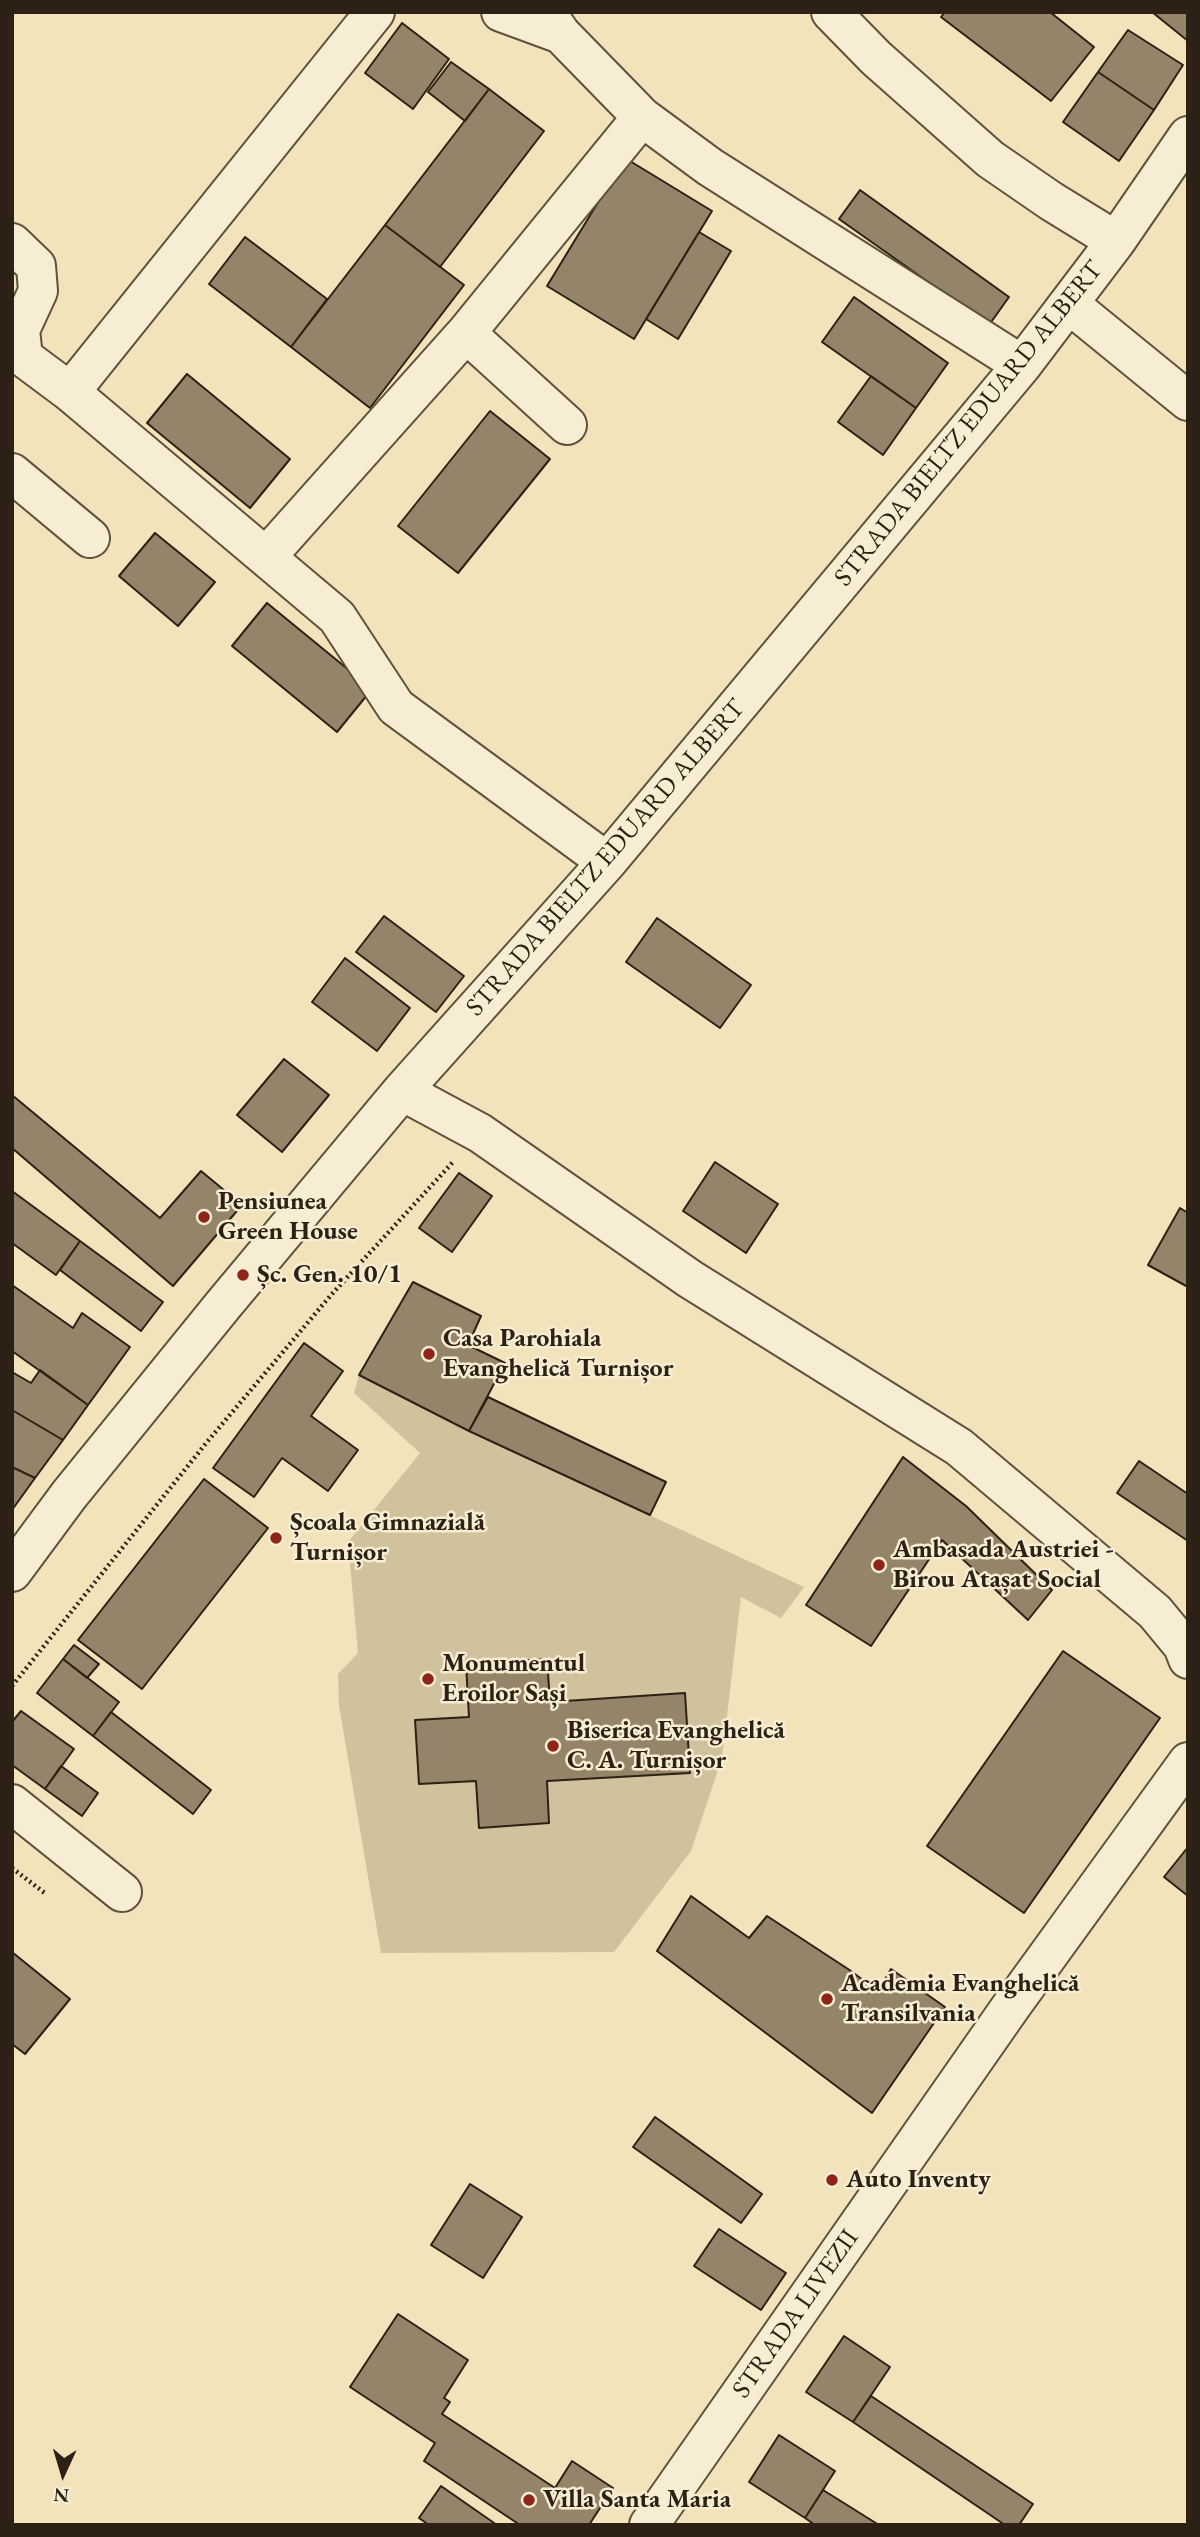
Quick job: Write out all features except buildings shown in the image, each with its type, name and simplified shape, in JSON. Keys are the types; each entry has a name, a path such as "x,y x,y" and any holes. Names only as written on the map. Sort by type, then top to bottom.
{"street":[{"path":"70,392 374,12"},
{"path":"501,12 553,23 642,117 710,167 1022,365"},
{"path":"831,12 876,58 990,159 1116,241"},
{"path":"266,556 466,333 642,117"},
{"name":"STRADA BIELTZ EDUARD ALBERT","path":"12,1572 69,1495 402,1091 607,862 1022,365 1116,241 1188,136"},
{"path":"12,243 36,267 38,291 20,330 23,357 70,392 337,617 396,707 607,862"},
{"path":"1069,304 1188,401"},
{"path":"466,333 567,425"},
{"path":"12,473 90,538"},
{"path":"402,1091 480,1133 690,1279 959,1447 1155,1612 1183,1646 1188,1659"},
{"name":"STRADA LIVEZII","path":"649,2525 1004,2016 1188,1762"},
{"path":"12,1804 122,1892"}],"path":[{"path":"12,1686 199,1453 322,1306 480,1133"},
{"path":"12,1868 46,1894"}],"shaded area":[{"path":"359,1375 469,1431 804,1587 781,1618 741,1597 722,1758 691,1851 614,1952 381,1953 339,1706 338,1674 358,1653 348,1542 420,1453 354,1393"}],"place":[{"name":"Pensiunea Green House","path":"204,1217"},
{"name":"Șc. Gen. 10/1","path":"243,1275"},
{"name":"Casa Parohiala Evanghelică Turnișor","path":"429,1354"},
{"name":"Școala Gimnazială Turnișor","path":"276,1538"},
{"name":"Ambasada Austriei - Birou Atașat Social","path":"879,1565"},
{"name":"Monumentul Eroilor Sași","path":"428,1679"},
{"name":"Biserica Evanghelică C. A. Turnișor","path":"553,1746"},
{"name":"Academia Evanghelică Transilvania","path":"827,1999"},
{"name":"Auto Inventy","path":"832,2180"},
{"name":"Villa Santa Maria","path":"529,2500"}]}
